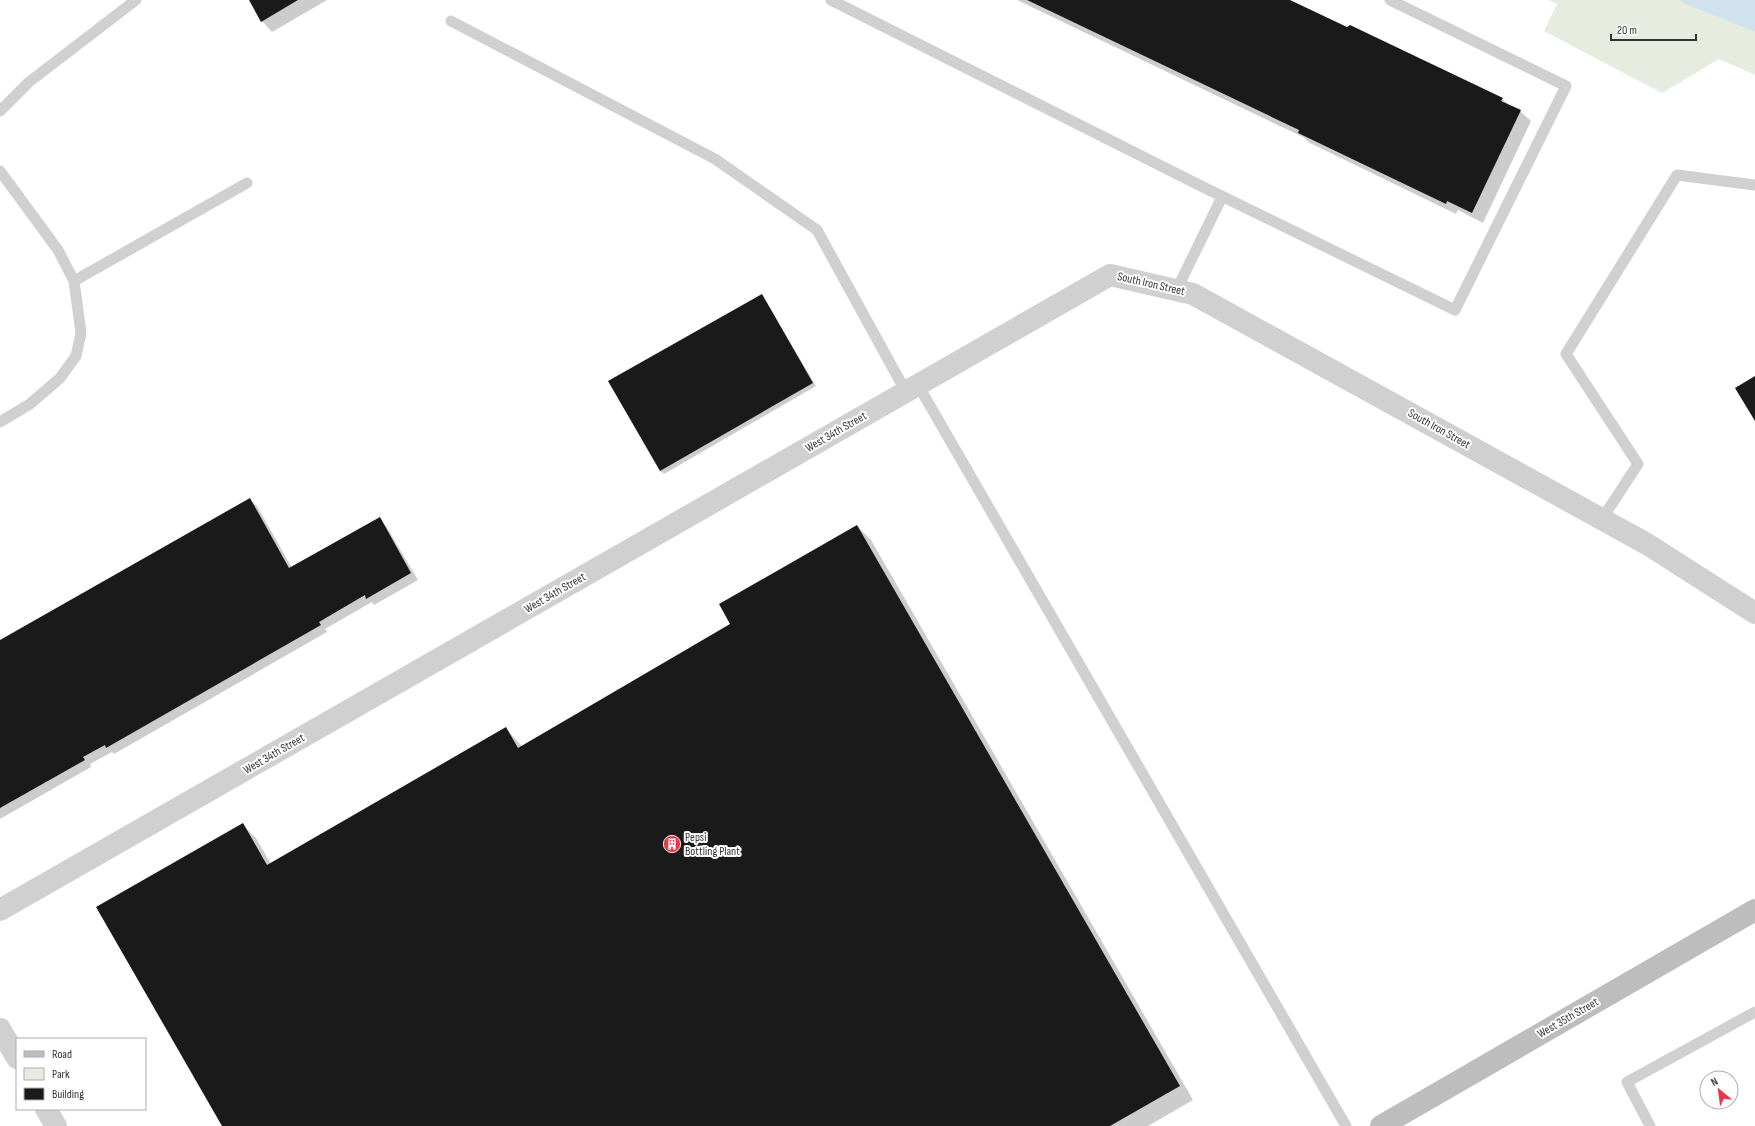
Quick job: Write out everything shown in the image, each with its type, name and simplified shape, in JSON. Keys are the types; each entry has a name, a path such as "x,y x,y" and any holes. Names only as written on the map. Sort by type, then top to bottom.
{"main road":[{"name":"West 35th Street","path":"1381,1126 1755,910"}],"street":[{"name":"West 34th Street","path":"0,910 1110,275"},
{"name":"South Iron Street","path":"1110,275 1193,294 1647,544 1755,613"},
{"path":"0,1028 16,1056"},
{"path":"47,1110 56,1126"}],"lane":[{"path":"0,110 29,82 136,0"},
{"path":"831,0 1222,197 1455,310 1566,86 1390,0"},
{"path":"451,21 715,159 818,230 1346,1126"},
{"path":"0,171 58,250 74,281 80,333 76,356 60,378 30,404 0,422"},
{"path":"1602,519 1638,464 1566,354 1677,175 1755,185"},
{"path":"74,281 247,183"},
{"path":"1176,291 1222,197"},
{"path":"1650,1126 1627,1082 1755,1012"}],"green space":[{"path":"1548,0 1678,0 1755,32 1755,75 1719,59 1662,93 1544,31 1557,4"}],"water":[{"path":"1678,0 1755,0 1755,32 1686,4"}],"building":[{"path":"249,0 298,0 261,22"},
{"path":"1027,0 1290,0 1347,27 1350,25 1503,98 1501,101 1521,110 1472,213 1447,201 1446,204 1298,133 1299,130"},
{"path":"762,294 813,383 660,471 608,381"},
{"path":"1755,376 1755,421 1735,388"},
{"path":"250,498 289,568 380,517 411,573 366,599 365,595 319,622 321,625 106,748 105,745 83,757 85,760 0,808 0,640"},
{"name":"Pepsi Bottling Plant","path":"857,525 1180,1086 1110,1126 222,1126 96,907 243,823 267,865 506,727 518,748 730,624 719,604"}],"place":[{"name":"Pepsi Bottling Plant","path":"672,844"}]}
